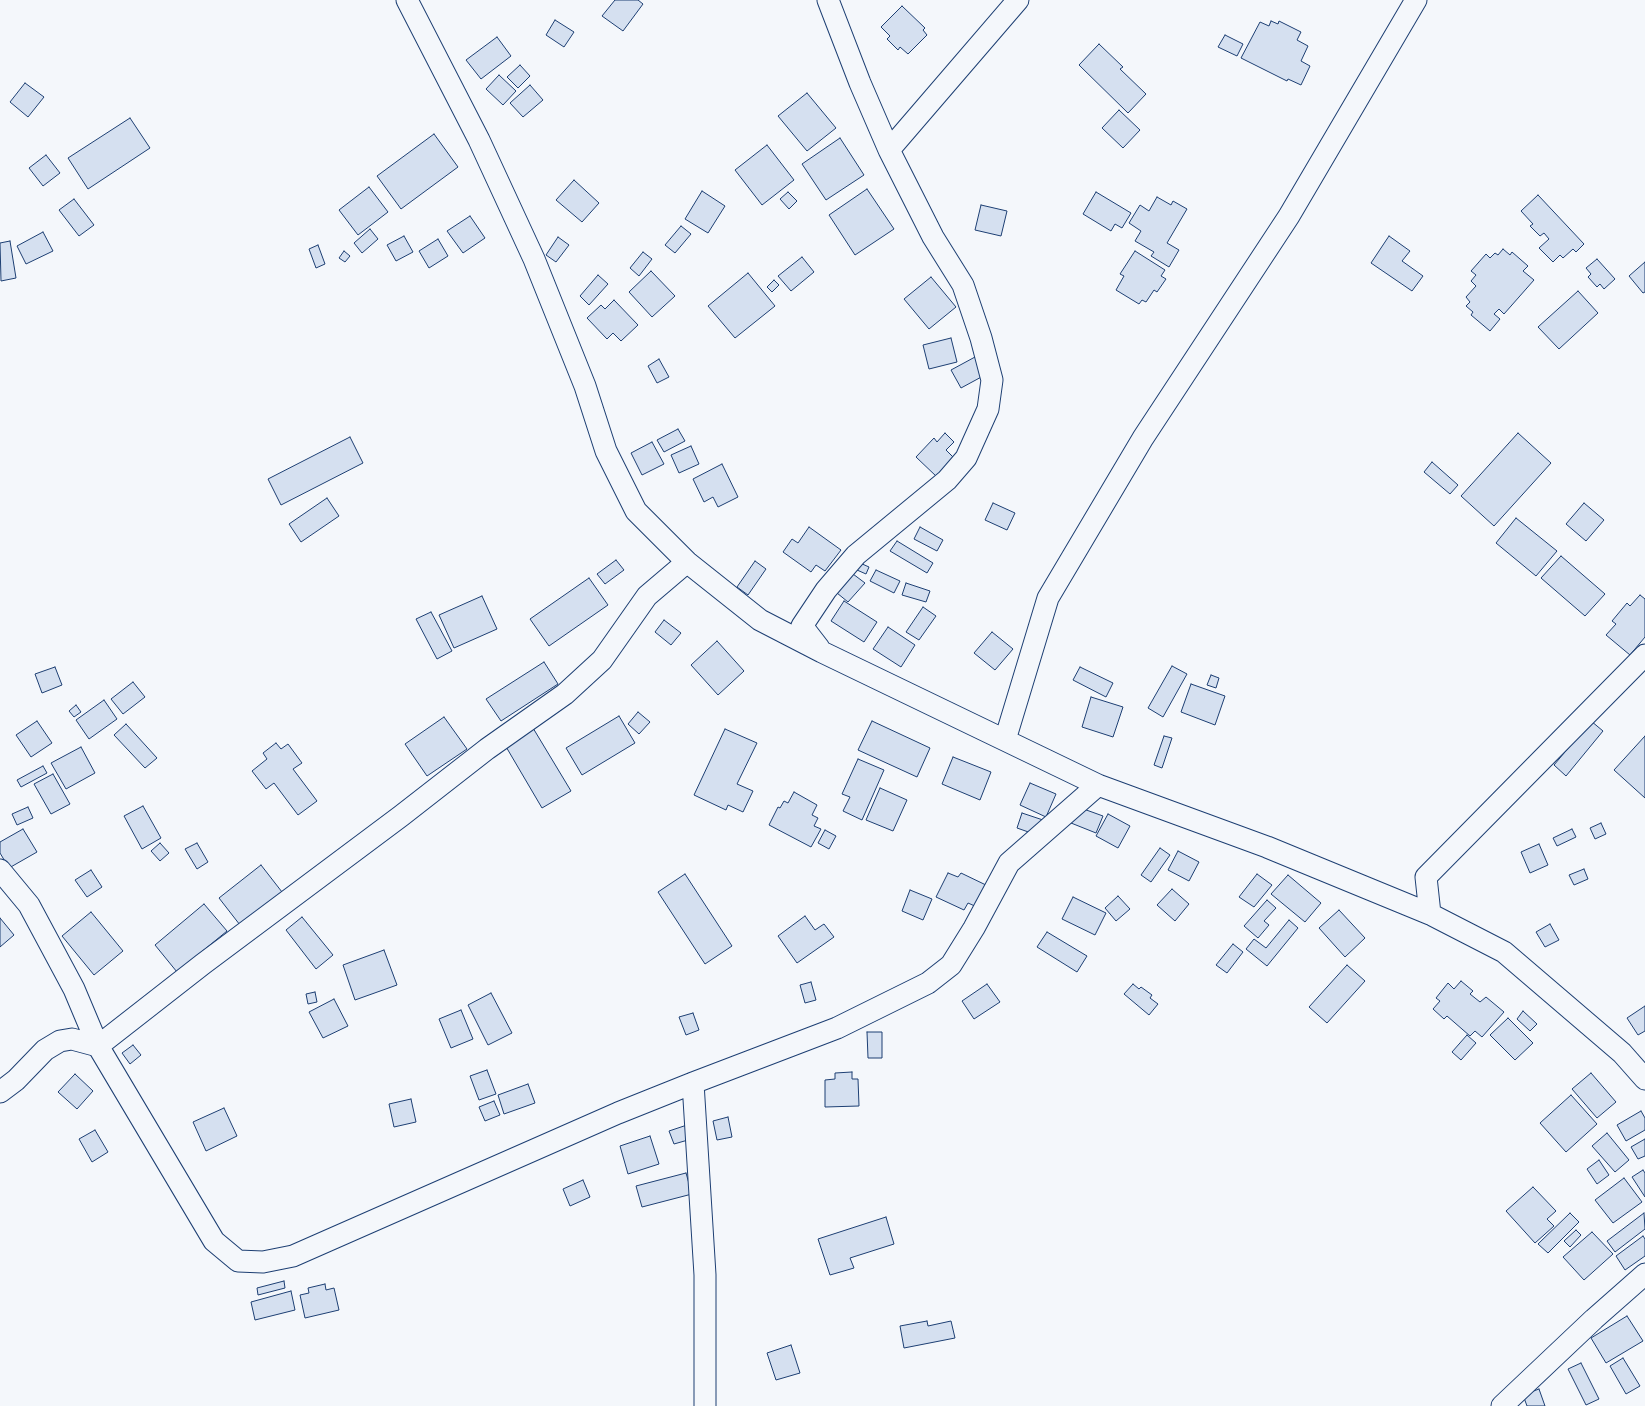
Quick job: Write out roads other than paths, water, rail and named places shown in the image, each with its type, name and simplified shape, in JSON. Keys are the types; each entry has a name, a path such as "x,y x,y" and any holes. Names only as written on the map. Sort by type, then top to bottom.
{"street":[{"path":"407,0 479,140 534,259 585,386 606,451 636,511 687,562 760,620 822,652 1098,785 1267,847 1430,914 1504,952 1622,1053 1645,1079"},
{"path":"822,652 802,626 826,590 856,555 947,480 966,458 988,409 992,380 981,338 963,285 933,237 889,150 860,83 828,0"},
{"path":"889,150 1018,0"},
{"path":"1005,740 1048,598 1143,438 1289,216 1416,0"},
{"path":"98,1046 487,749 565,694 602,660 646,596 687,562"},
{"path":"1430,914 1426,877 1645,655"},
{"path":"0,870 29,905 74,989 98,1046 214,1241 238,1260 263,1262 293,1256 609,1117 693,1082 836,1028 928,983 951,965 974,928 1009,863 1098,785"},
{"path":"0,1092 16,1080 45,1050 60,1041 72,1039 98,1046"},
{"path":"693,1082 705,1275 705,1406"},
{"path":"1502,1406 1594,1319 1645,1274"}]}
